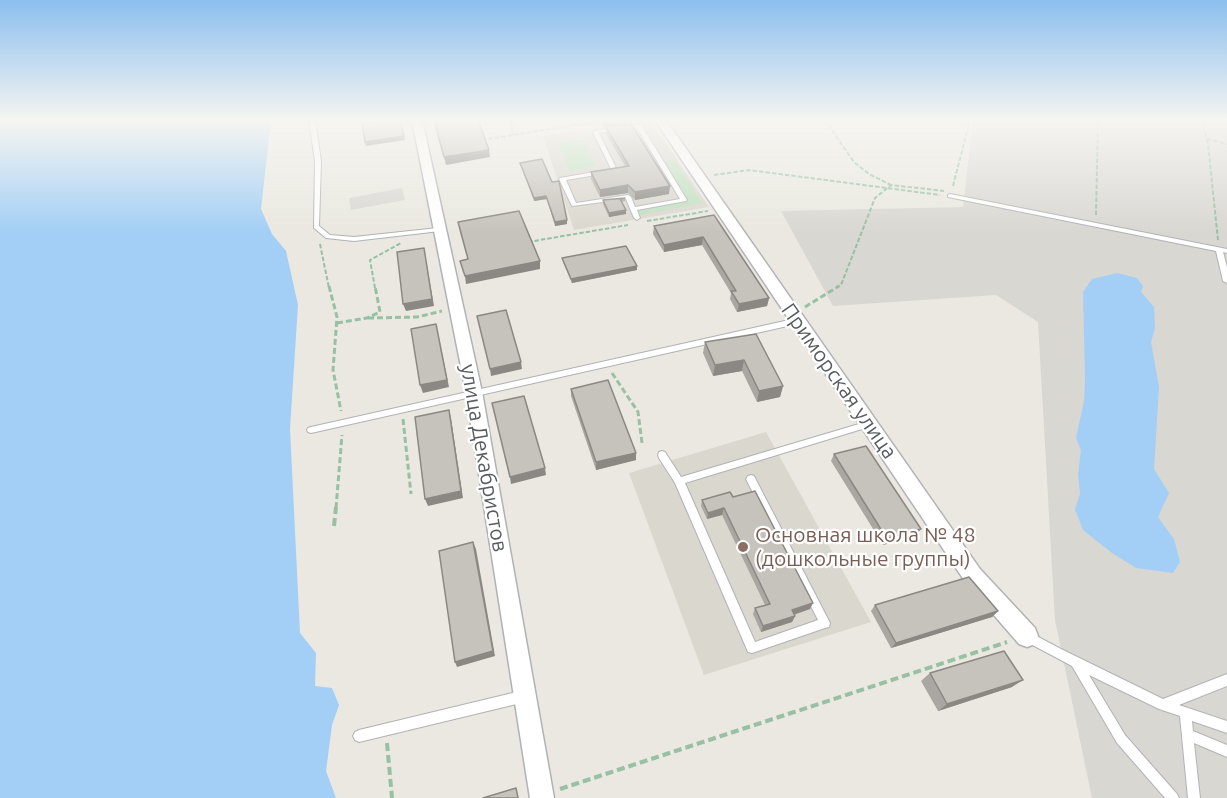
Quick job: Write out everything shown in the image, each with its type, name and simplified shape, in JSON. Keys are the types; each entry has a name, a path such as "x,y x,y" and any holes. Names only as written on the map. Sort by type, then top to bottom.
{"street":[{"name":"улица Декабристов","path":"424,157 474,392 542,796"},
{"name":"Приморская улица","path":"684,157 973,576 1027,636"}],"lane":[{"path":"317,157 315,227 328,237 354,239 438,230"},
{"path":"608,157 614,170 561,179 574,205 628,197 637,218"},
{"path":"633,209 684,200 658,157"},
{"path":"952,195 1223,250 1227,280"},
{"path":"311,430 607,363 795,317"},
{"path":"679,481 869,424"},
{"path":"662,455 679,481 752,648 825,623 751,479"},
{"path":"1027,636 1076,663 1163,705 1227,727"},
{"path":"1076,663 1121,739 1173,798"},
{"path":"1163,705 1227,680"},
{"path":"359,736 525,696"},
{"path":"1185,713 1194,798"},
{"path":"1188,735 1227,751"}],"path":[{"path":"851,157 869,174 891,185 952,195"},
{"path":"952,195 961,157"},
{"path":"1096,225 1097,157"},
{"path":"1210,157 1223,250"},
{"path":"698,179 731,171 749,170 952,195"},
{"path":"795,317 841,285 875,198 891,185"},
{"path":"520,243 719,209"},
{"path":"315,227 337,323 333,370 344,422 334,526"},
{"path":"367,318 380,312 370,260 398,247 406,234"},
{"path":"337,323 367,318 417,317 443,311 454,302"},
{"path":"607,363 614,378 639,412 642,443"},
{"path":"402,409 411,494"},
{"path":"542,796 1027,636"},
{"path":"386,729 392,798"}],"shaded area":[{"path":"550,157 675,157 709,207 574,230"},
{"path":"969,157 1227,157 1227,798 1092,798 1055,620 1038,322 996,295 833,306 781,211 963,207"},
{"path":"402,188 405,200 351,210 349,198"},
{"name":"Основная школа № 48 (дошкольные группы)","path":"766,432 871,622 704,675 629,473"}],"green space":[{"path":"564,157 591,157 595,166 570,171"},
{"path":"675,159 702,203 639,215 637,210 689,201 665,161"}],"water":[{"path":"0,157 267,157 261,209 272,234 286,251 298,305 290,429 300,633 316,653 315,686 332,688 339,705 332,725 326,771 336,798 0,798"},
{"path":"1117,273 1137,278 1143,286 1141,292 1154,307 1155,328 1151,342 1159,387 1154,469 1169,493 1158,517 1174,539 1180,562 1173,573 1136,568 1112,553 1083,530 1075,509 1080,494 1078,474 1081,450 1076,438 1084,401 1085,381 1083,292 1092,279"}],"building":[{"path":"624,157 652,157 670,186 635,192 628,185 600,190 591,172 629,166"},
{"path":"542,159 552,182 559,181 567,220 555,222 546,196 534,198 520,163"},
{"path":"625,198 620,199 626,210 609,213 603,200"},
{"path":"519,211 540,261 465,276 460,261 468,259 458,222"},
{"path":"714,215 769,298 739,304 731,291 736,291 703,237 664,245 654,226"},
{"path":"626,246 637,266 571,279 562,258"},
{"path":"424,248 432,299 403,304 397,252"},
{"path":"506,310 521,362 490,369 477,316"},
{"path":"436,324 447,380 420,385 411,329"},
{"path":"756,334 783,386 759,391 744,360 715,365 705,342"},
{"path":"608,380 636,453 596,462 571,389"},
{"path":"524,396 545,468 510,477 492,403"},
{"path":"449,410 461,491 425,499 415,417"},
{"path":"866,446 921,529 887,539 834,454"},
{"path":"755,491 813,603 792,610 795,616 763,626 755,608 770,604 724,508 708,513 702,500 730,492 733,497"},
{"path":"473,542 493,651 455,662 439,551"},
{"path":"969,577 998,611 896,643 875,605"},
{"path":"1004,651 1023,680 947,704 930,673"},
{"path":"516,788 518,798 483,798"}],"place":[{"name":"Основная школа № 48 (дошкольные группы)","path":"743,547"}]}
